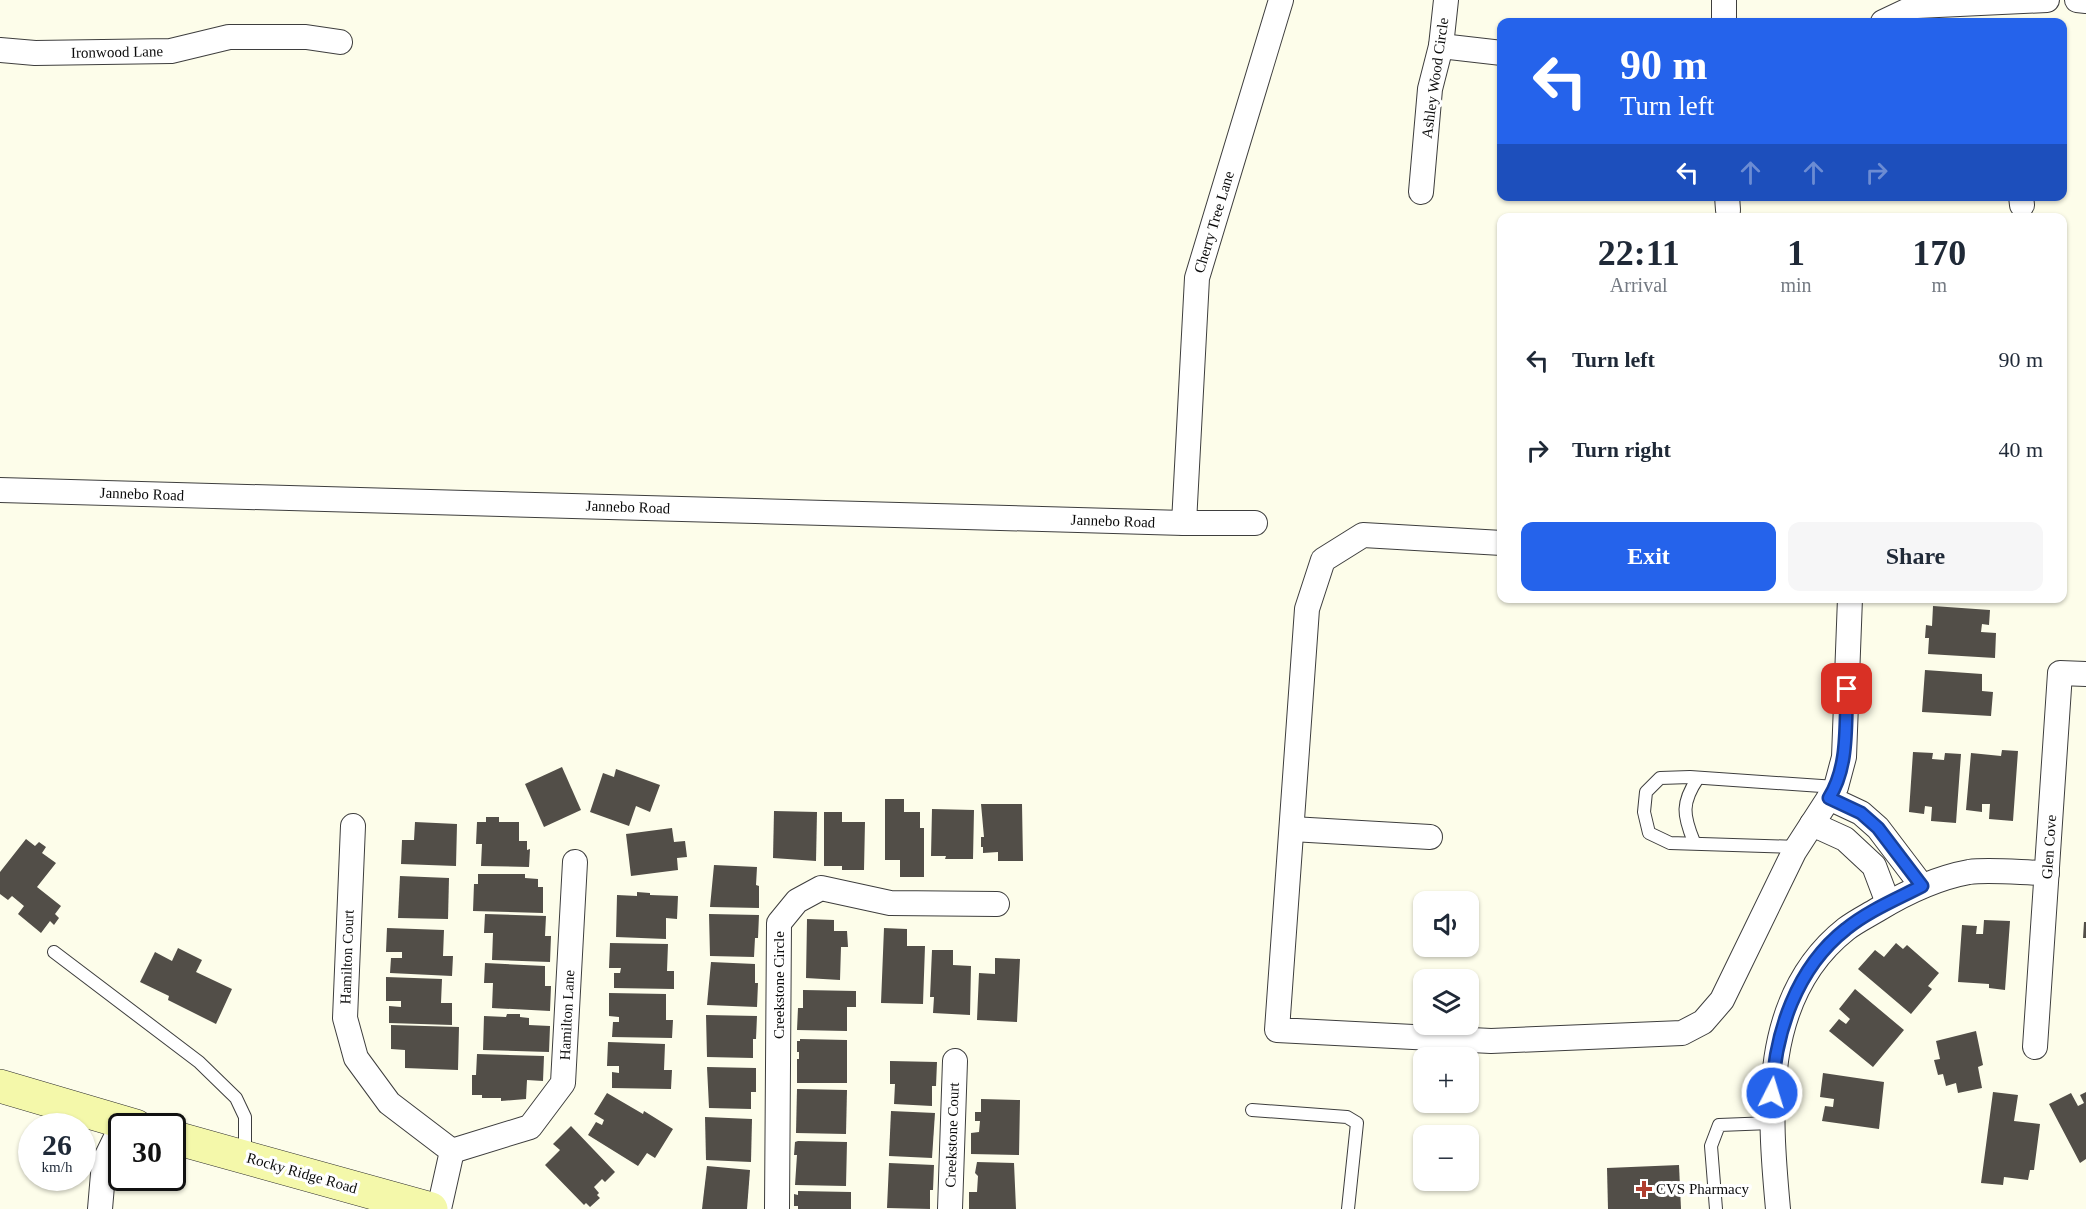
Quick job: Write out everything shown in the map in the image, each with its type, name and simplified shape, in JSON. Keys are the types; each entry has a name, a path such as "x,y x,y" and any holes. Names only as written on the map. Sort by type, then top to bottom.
{"main road":[{"path":"0,1086 108,1118"},
{"name":"Rocky Ridge Road","path":"186,1141 431,1209"}],"street":[{"name":"Cherry Tree Lane","path":"1184,523 1197,278 1281,0"},
{"name":"Ashley Wood Circle","path":"1421,192 1430,89 1440,46 1446,0"},
{"path":"1724,0 1724,18"},
{"path":"1892,18 1917,6 2009,8 2047,0"},
{"path":"2077,0 2086,1"},
{"name":"Ironwood Lane","path":"0,50 35,53 171,51 229,37 306,37 340,42"},
{"path":"1440,46 1497,52"},
{"name":"Jannebo Road","path":"0,490 1184,523 1255,523"},
{"path":"1497,543 1363,535 1323,560 1307,609 1277,1030 1491,1041 1682,1033 1703,1022 1722,1000 1798,847 1832,793 1844,758 1850,603"},
{"name":"Glen Cove","path":"2036,1047 2060,673 2086,674"},
{"path":"1832,793 1878,828 1922,886"},
{"path":"1812,824 1845,839 1874,866 1888,903"},
{"name":"Hamilton Court","path":"353,826 345,1018 356,1058 389,1103 452,1151"},
{"path":"1292,829 1430,837"},
{"name":"Hamilton Lane","path":"452,1151 530,1126 563,1083 575,862"},
{"path":"1778,1209 1772,1123 1773,1070 1781,1035 1798,985 1818,956 1846,929 1888,903 1922,886 1970,872 2047,873"},
{"name":"Creekstone Circle","path":"777,1209 779,923 797,901 821,888 890,903 997,904"},
{"name":"Creekstone Court","path":"950,1209 955,1061"},
{"path":"439,1209 452,1151"},
{"path":"100,1209 104,1162 108,1156"}],"lane":[{"path":"1798,847 1670,843 1649,833 1644,812 1646,792 1660,778 1698,778 1832,793"},
{"path":"1694,842 1685,820 1689,796 1698,778"},
{"path":"54,951 199,1062 236,1098 245,1117 245,1157"},
{"path":"1252,1110 1347,1117 1357,1123 1348,1209"},
{"path":"1716,1209 1711,1146 1719,1125 1772,1123"}],"building":[{"path":"1933,606 1990,610 1989,625 1982,624 1981,632 1996,633 1995,658 1928,654 1929,638 1925,638 1926,625 1932,626"},
{"path":"1925,670 1982,674 1982,691 1993,692 1991,716 1922,712"},
{"path":"2002,750 2018,751 2013,821 1989,819 1990,804 1982,804 1982,812 1966,810 1971,753 2001,756"},
{"path":"1913,752 1933,753 1932,759 1944,760 1945,753 1961,754 1956,823 1931,821 1932,807 1925,806 1924,814 1909,812"},
{"path":"562,767 581,810 544,827 525,784"},
{"path":"616,769 660,785 650,812 636,806 629,826 590,812 603,773 614,777"},
{"path":"885,799 904,799 904,812 920,812 920,828 924,828 924,877 900,877 900,860 885,860"},
{"path":"981,804 1022,804 1023,861 998,861 998,852 983,853"},
{"path":"932,809 974,810 973,859 945,859 946,856 931,856"},
{"path":"774,811 817,812 816,861 773,858"},
{"path":"824,812 842,812 842,822 865,822 864,870 842,870 842,866 824,866"},
{"path":"486,817 499,817 499,822 519,822 519,841 527,841 527,850 530,849 529,867 481,866 482,844 476,844 477,822 486,822"},
{"path":"415,822 457,824 456,866 401,864 402,840 414,840"},
{"path":"672,828 674,842 685,841 687,857 677,858 678,870 631,876 626,834"},
{"path":"26,839 35,846 39,842 46,847 42,853 56,863 37,887 61,906 55,914 59,918 54,925 50,921 41,933 18,914 24,906 12,896 8,900 0,894 0,872"},
{"path":"714,865 757,867 756,885 759,886 759,908 710,907"},
{"path":"478,874 525,874 525,878 538,879 538,887 543,887 543,913 473,911 474,884 478,884"},
{"path":"400,876 449,878 448,919 398,918"},
{"path":"637,892 678,896 677,919 666,918 666,939 616,937 617,895 637,896"},
{"path":"485,914 546,916 545,936 551,936 550,962 492,960 493,933 484,933"},
{"path":"709,914 759,915 754,957 710,956"},
{"path":"807,919 834,920 834,931 847,931 848,947 841,947 840,980 806,978"},
{"path":"1984,920 2010,921 2005,990 1989,988 1989,984 1958,982 1962,925 1977,926 1976,934 1983,934"},
{"path":"2084,922 2086,922 2086,938 2083,938"},
{"path":"387,928 444,930 443,956 453,956 452,976 390,973 391,958 402,958 402,952 386,952"},
{"path":"884,928 907,929 907,946 925,946 923,1004 881,1003"},
{"path":"610,943 668,944 667,971 674,971 674,989 614,988 614,973 620,973 621,968 609,968"},
{"path":"1896,943 1903,949 1907,945 1939,973 1928,986 1932,989 1911,1014 1858,969 1875,950 1884,957"},
{"path":"178,948 202,960 196,972 232,989 216,1024 168,1000 169,996 140,982 155,952 172,961"},
{"path":"932,950 953,950 953,965 971,966 970,1015 933,1013 934,997 930,997"},
{"path":"995,958 1020,959 1017,1022 977,1020 979,973 995,974"},
{"path":"711,962 755,964 755,983 758,983 757,1007 707,1005"},
{"path":"485,963 545,966 545,986 551,986 550,1011 492,1008 493,983 484,983"},
{"path":"386,977 442,979 441,1003 452,1003 452,1025 389,1023 389,1006 401,1007 401,1001 386,1001"},
{"path":"1855,989 1904,1030 1873,1067 1829,1031 1839,1019 1846,1024 1850,1019 1839,1009"},
{"path":"803,990 856,991 856,1007 847,1007 847,1031 797,1030 798,1008 803,1008"},
{"path":"609,993 666,994 666,1020 673,1020 672,1038 612,1037 613,1022 619,1022 619,1017 609,1016"},
{"path":"507,1014 520,1014 520,1017 529,1018 529,1025 550,1026 549,1052 483,1050 484,1016 506,1017"},
{"path":"706,1015 757,1016 756,1039 753,1039 753,1058 707,1057"},
{"path":"391,1025 459,1027 458,1070 405,1068 405,1050 391,1049"},
{"path":"1976,1031 1983,1065 1978,1067 1982,1088 1958,1093 1956,1083 1946,1086 1943,1074 1938,1075 1934,1060 1940,1059 1936,1041"},
{"path":"800,1039 847,1040 847,1083 797,1083 799,1052 797,1052 797,1041"},
{"path":"608,1042 665,1044 664,1070 672,1070 671,1089 612,1088 612,1072 619,1073 619,1066 607,1066"},
{"path":"477,1054 544,1056 543,1081 527,1080 526,1099 501,1101 501,1098 482,1098 482,1095 472,1095 472,1075 476,1075"},
{"path":"890,1061 937,1062 936,1086 932,1086 932,1106 894,1104 895,1084 890,1084"},
{"path":"707,1067 756,1068 756,1092 751,1092 751,1109 709,1108"},
{"path":"1823,1073 1884,1082 1879,1129 1822,1121 1825,1106 1833,1107 1834,1099 1820,1097"},
{"path":"797,1089 847,1090 846,1134 796,1133"},
{"path":"1993,1092 2018,1095 2014,1121 2040,1124 2034,1170 2030,1170 2028,1180 2004,1177 2003,1185 1981,1183"},
{"path":"2086,1092 2086,1159 2080,1163 2049,1104 2071,1093 2078,1106 2084,1103 2080,1095"},
{"path":"607,1093 643,1114 644,1111 673,1129 655,1158 647,1153 638,1166 588,1135 596,1122 602,1125 604,1120 594,1114"},
{"path":"981,1099 1020,1100 1019,1155 971,1154 971,1133 979,1132 980,1121 975,1121 975,1112 981,1112"},
{"path":"891,1111 935,1113 932,1158 889,1156"},
{"path":"705,1117 752,1119 751,1162 706,1160"},
{"path":"571,1126 615,1172 605,1182 602,1179 594,1187 600,1198 590,1207 586,1203 584,1205 545,1165 560,1150 553,1144"},
{"path":"795,1142 847,1142 846,1186 795,1185 797,1155 794,1155"},
{"path":"977,1162 1014,1163 1016,1209 969,1209 969,1192 977,1192 978,1176 975,1173"},
{"path":"889,1163 934,1165 930,1209 887,1208"},
{"name":"CVS Pharmacy","path":"1679,1165 1681,1209 1608,1209 1607,1168"},
{"path":"707,1166 750,1170 747,1209 702,1209"},
{"path":"798,1191 851,1192 851,1209 798,1209 798,1206 794,1206 794,1194 798,1195"}],"place":[{"name":"CVS Pharmacy","path":"1644,1189"}],"route":[{"path":"1772,1093 1773,1070 1781,1035 1798,985 1818,956 1846,929 1888,903 1922,886 1878,828 1861,813 1829,798 1836,787 1844,758 1847,689"}]}
